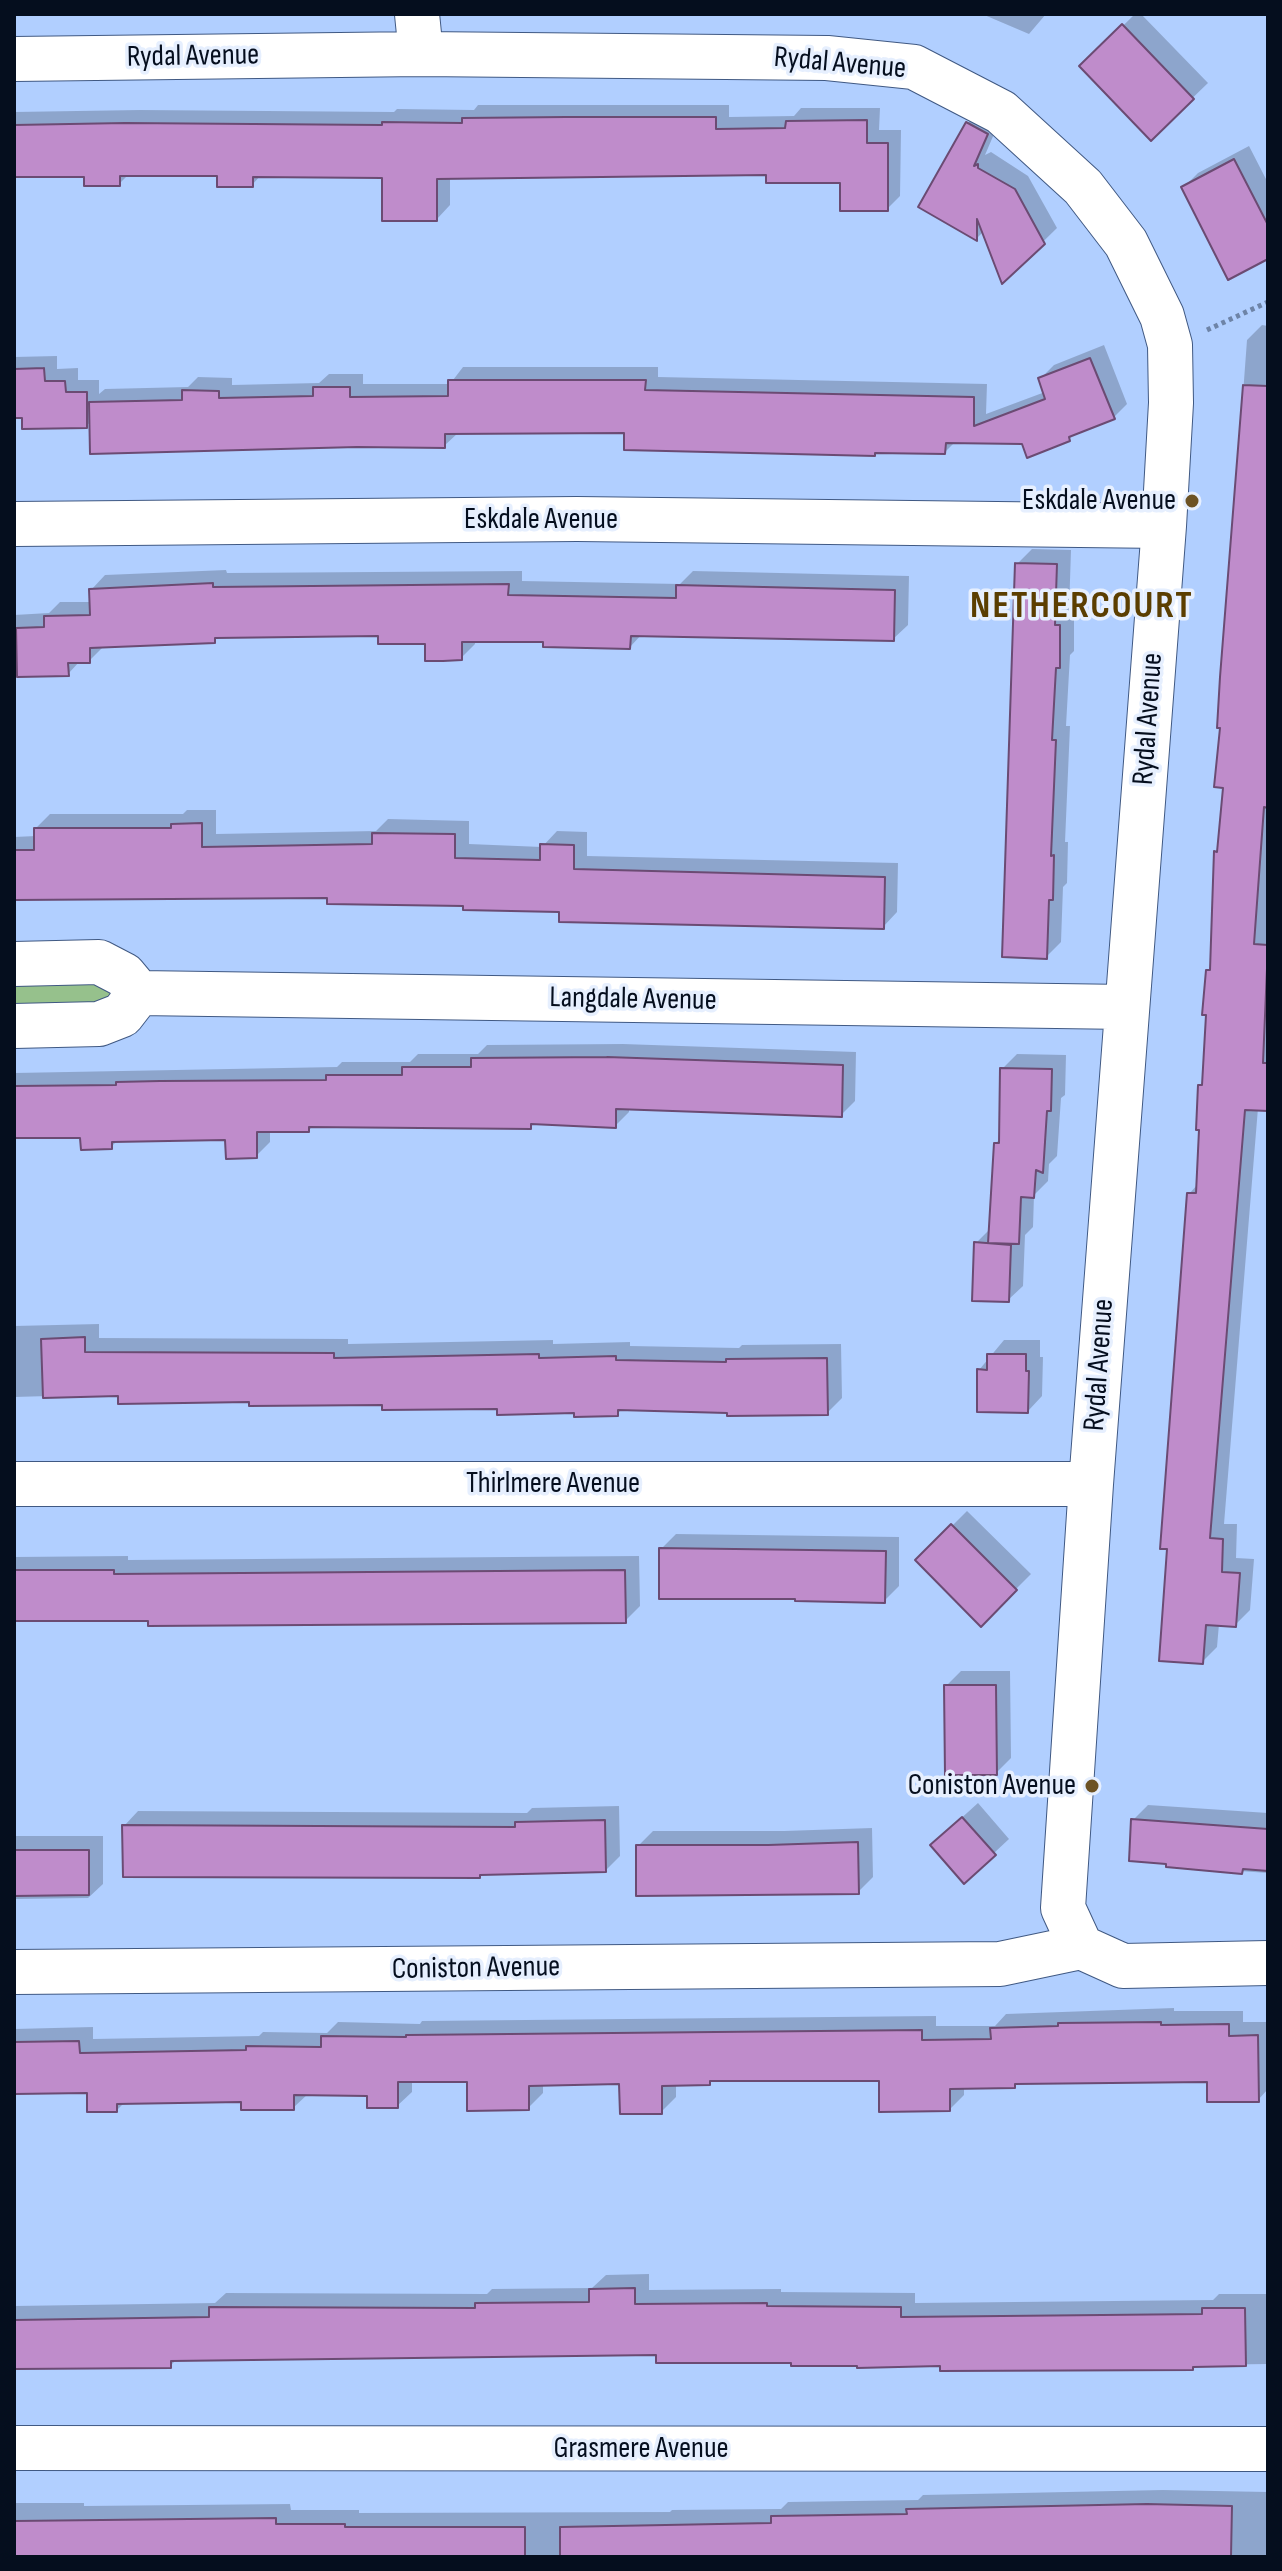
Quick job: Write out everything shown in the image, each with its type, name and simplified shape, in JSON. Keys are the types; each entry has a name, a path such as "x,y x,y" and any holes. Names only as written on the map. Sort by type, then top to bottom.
{"street":[{"name":"Rydal Avenue","path":"14,59 419,34 827,58 914,67 1001,112 1083,187 1126,243 1162,316 1170,345 1171,403 1091,1484 1063,1908 1081,1947"},
{"name":"Eskdale Avenue","path":"14,524 577,519 1164,526"},
{"path":"14,964 99,962 124,975 139,993 122,1015 99,1024 14,1026"},
{"name":"Langdale Avenue","path":"139,993 1127,1007"},
{"name":"Thirlmere Avenue","path":"14,1484 1091,1484"},
{"path":"1081,1947 1123,1966 1268,1963"},
{"name":"Coniston Avenue","path":"14,1972 1000,1964 1081,1947"},
{"name":"Grasmere Avenue","path":"14,2448 1268,2449"}],"path":[{"path":"1170,345 1268,302"}],"green space":[{"path":"99,979 111,993 109,1002 14,1011 14,982"}],"building":[{"path":"1122,24 1194,99 1151,141 1079,66"},
{"path":"716,117 716,129 785,128 786,121 867,120 867,143 888,143 888,211 840,211 840,183 766,183 766,175 437,179 437,221 382,221 382,178 253,177 253,187 217,187 217,176 120,176 120,186 84,186 84,177 14,177 14,125 382,125 382,122 462,123 462,118"},
{"path":"966,122 988,134 974,166 978,164 978,168 1015,189 1045,244 1002,284 977,219 977,241 918,207"},
{"path":"1234,159 1268,225 1268,259 1228,280 1181,187"},
{"path":"1090,358 1115,419 1027,458 1022,444 946,443 945,454 875,453 875,456 624,450 624,433 445,434 445,448 357,447 90,454 89,402 182,400 182,390 219,391 219,398 313,396 313,387 350,387 350,397 448,396 448,380 646,380 645,390 974,397 974,426 1045,399 1038,378"},
{"path":"44,368 45,381 65,381 66,392 87,392 87,428 22,429 22,418 14,418 14,369"},
{"path":"1243,385 1268,386 1268,808 1264,807 1254,944 1268,945 1263,1063 1268,1063 1268,1111 1245,1110 1210,1538 1223,1539 1222,1572 1240,1573 1236,1627 1206,1625 1203,1664 1159,1661 1167,1549 1160,1549 1187,1193 1196,1193 1198,1085 1202,1085 1206,1015 1202,1015 1206,970 1210,970 1214,851 1217,852 1223,788 1214,787 1220,728 1217,728"},
{"path":"1015,563 1057,564 1055,625 1060,625 1060,668 1056,668 1052,740 1056,740 1051,856 1054,855 1053,900 1049,900 1047,959 1002,957"},
{"path":"213,583 213,587 509,584 508,595 676,598 676,585 895,590 894,641 631,636 630,649 543,647 543,642 462,642 462,660 425,661 425,644 378,644 378,636 215,638 215,643 90,648 90,663 68,663 69,676 17,677 16,628 44,627 44,616 90,615 89,589"},
{"path":"202,823 202,847 372,844 372,833 455,834 455,858 540,860 540,844 574,845 574,869 885,877 884,929 559,922 559,912 463,910 463,906 327,904 327,898 14,900 14,850 34,850 34,828 171,828 171,824"},
{"path":"607,1057 843,1065 842,1117 616,1109 616,1128 531,1124 531,1129 309,1127 309,1132 257,1132 257,1158 226,1159 225,1140 112,1142 112,1149 81,1150 80,1138 14,1138 14,1086 326,1080 326,1075 402,1075 402,1067 471,1067 471,1058"},
{"path":"1000,1068 1052,1069 1051,1111 1047,1111 1043,1173 1036,1170 1034,1198 1021,1197 1019,1244 988,1243 994,1143 999,1143"},
{"path":"974,1242 1011,1245 1009,1302 972,1301"},
{"path":"85,1337 85,1352 334,1353 334,1358 539,1354 539,1358 616,1356 616,1360 726,1362 726,1359 827,1358 828,1415 727,1416 727,1413 618,1410 618,1416 574,1417 574,1413 497,1415 497,1409 382,1410 382,1405 249,1406 249,1402 118,1404 118,1396 43,1398 41,1339"},
{"path":"987,1354 1026,1354 1026,1371 1029,1371 1028,1413 977,1412 977,1369 987,1370"},
{"path":"951,1524 1017,1590 981,1627 915,1560"},
{"path":"659,1548 886,1551 885,1603 795,1599 659,1599"},
{"path":"14,1570 114,1570 114,1574 625,1570 626,1623 148,1626 148,1621 14,1621"},
{"path":"944,1685 996,1685 997,1775 945,1775"},
{"path":"962,1817 996,1855 964,1884 930,1845"},
{"path":"1131,1819 1268,1829 1268,1871 1243,1869 1242,1874 1129,1861"},
{"path":"605,1820 606,1872 480,1875 480,1878 123,1877 122,1825 515,1827 515,1822"},
{"path":"858,1842 859,1894 636,1896 636,1845"},
{"path":"14,1850 89,1850 89,1895 14,1896"},
{"path":"1161,2022 1161,2025 1229,2024 1229,2036 1258,2035 1259,2102 1207,2102 1207,2082 1015,2084 1015,2088 950,2089 950,2111 879,2112 879,2081 710,2081 710,2085 662,2086 662,2114 620,2114 619,2084 529,2086 529,2110 467,2111 467,2082 398,2082 398,2108 367,2108 367,2096 294,2095 294,2110 241,2110 241,2102 117,2104 117,2112 87,2112 87,2093 14,2094 14,2042 79,2041 80,2053 246,2050 246,2046 321,2047 321,2036 922,2030 922,2040 991,2039 990,2028 1058,2026 1058,2023"},
{"path":"635,2288 635,2304 767,2303 767,2306 901,2307 901,2317 1202,2314 1202,2308 1245,2308 1246,2366 1193,2367 1193,2370 940,2371 940,2366 857,2368 791,2366 791,2363 656,2363 656,2355 171,2361 171,2368 14,2369 14,2320 209,2317 209,2307 475,2308 475,2303 589,2302 589,2289"},
{"path":"1147,2504 1232,2506 1231,2557 560,2557 560,2527 771,2523 771,2516 907,2514 906,2509"},
{"path":"276,2518 276,2524 345,2524 345,2527 525,2527 525,2557 14,2557 14,2521"}],"place":[{"name":"Eskdale Avenue","path":"1192,501"},
{"name":"Coniston Avenue","path":"1092,1786"}],"district":[{"name":"NETHERCOURT","path":"1082,607"}]}
